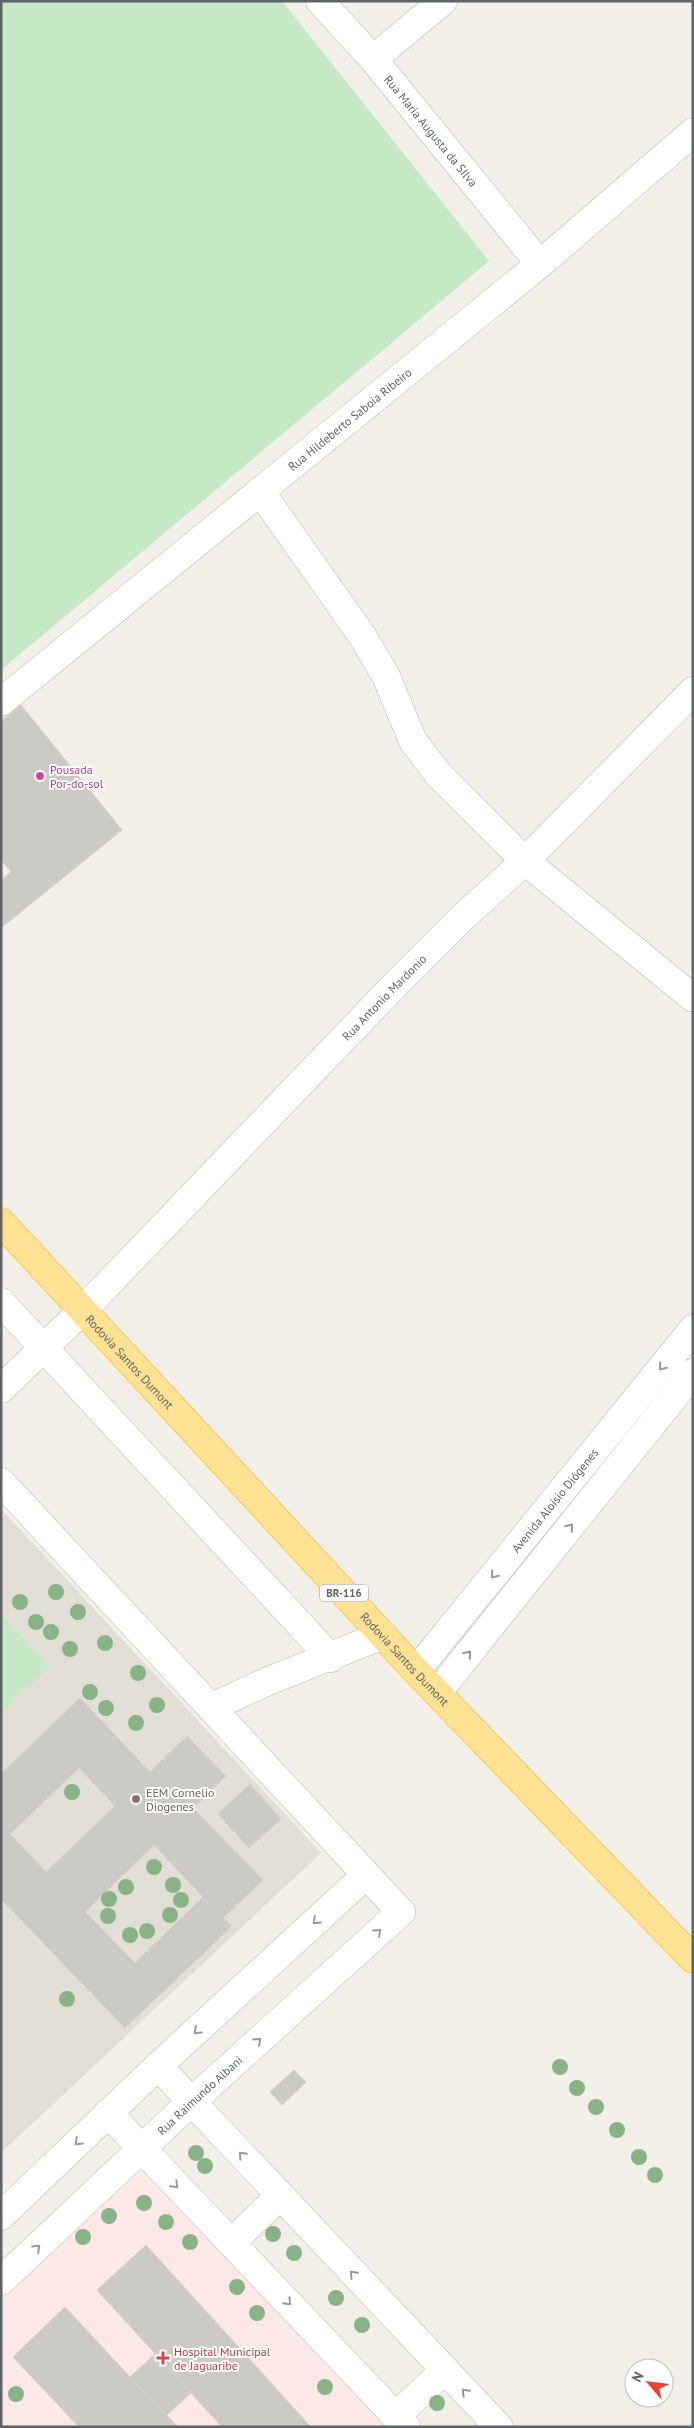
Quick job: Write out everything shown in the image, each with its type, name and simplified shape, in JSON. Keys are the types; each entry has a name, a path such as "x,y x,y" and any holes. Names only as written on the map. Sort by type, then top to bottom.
{"highway":[{"name":"Rodovia Santos Dumont","path":"1,1222 416,1671 693,1959"}],"street":[{"name":"Rua Maria Augusta da SIlva","path":"320,1 373,59 540,264"},
{"path":"373,59 443,1"},
{"name":"Rua Hildeberto Saboia Ribeiro","path":"1,702 540,264 691,137"},
{"path":"260,491 363,637 386,676 413,742 438,774 525,861 693,998"},
{"name":"Rua Antonio Mardonio","path":"4,1381 45,1347 82,1311 392,988 464,916 525,861 693,691"},
{"path":"1,1302 45,1347 331,1658"},
{"name":"Avenida Aloísio Diógenes","path":"416,1671 693,1329"},
{"path":"438,1692 693,1373"},
{"path":"1,1482 212,1707 365,1876 158,2066 1,2216"},
{"path":"212,1707 266,1682 331,1658 383,1634"},
{"name":"Rua Raimundo Albani","path":"1,2281 191,2102 400,1912 365,1876"},
{"path":"158,2066 499,2427"},
{"path":"108,2113 401,2421 445,2370"},
{"path":"231,2243 280,2196"}],"shaded area":[{"name":"EEM Cornelio Diogenes","path":"1,1509 321,1853 1,2153"},
{"name":"Hospital Municipal de Jaguaribe","path":"129,2176 154,2177 388,2427 1,2427 1,2290"}],"green space":[{"path":"1,1 282,1 489,261 1,670"},
{"path":"1,1615 49,1666 1,1712"}],"building":[{"name":"Pousada Por-do-sol","path":"21,705 122,830 1,928 1,880 11,872 1,860 1,721"},
{"path":"80,1698 150,1772 187,1736 226,1776 193,1808 263,1880 223,1918 232,1926 125,2028 1,1899 1,1774","holes":["79,1768 115,1806 46,1872 10,1834","154,1845 203,1897 135,1963 85,1912"]},
{"path":"250,1784 281,1819 249,1848 218,1814"},
{"path":"294,2070 306,2082 282,2105 270,2092"},
{"path":"146,2245 311,2427 222,2427 97,2290"},
{"path":"65,2307 178,2427 79,2427 13,2357"},
{"path":"155,2354 191,2393 167,2415 130,2377"}],"place":[{"name":"Pousada Por-do-sol","path":"40,776"},
{"name":"EEM Cornelio Diogenes","path":"136,1799"},
{"name":"Hospital Municipal de Jaguaribe","path":"163,2358"}]}
